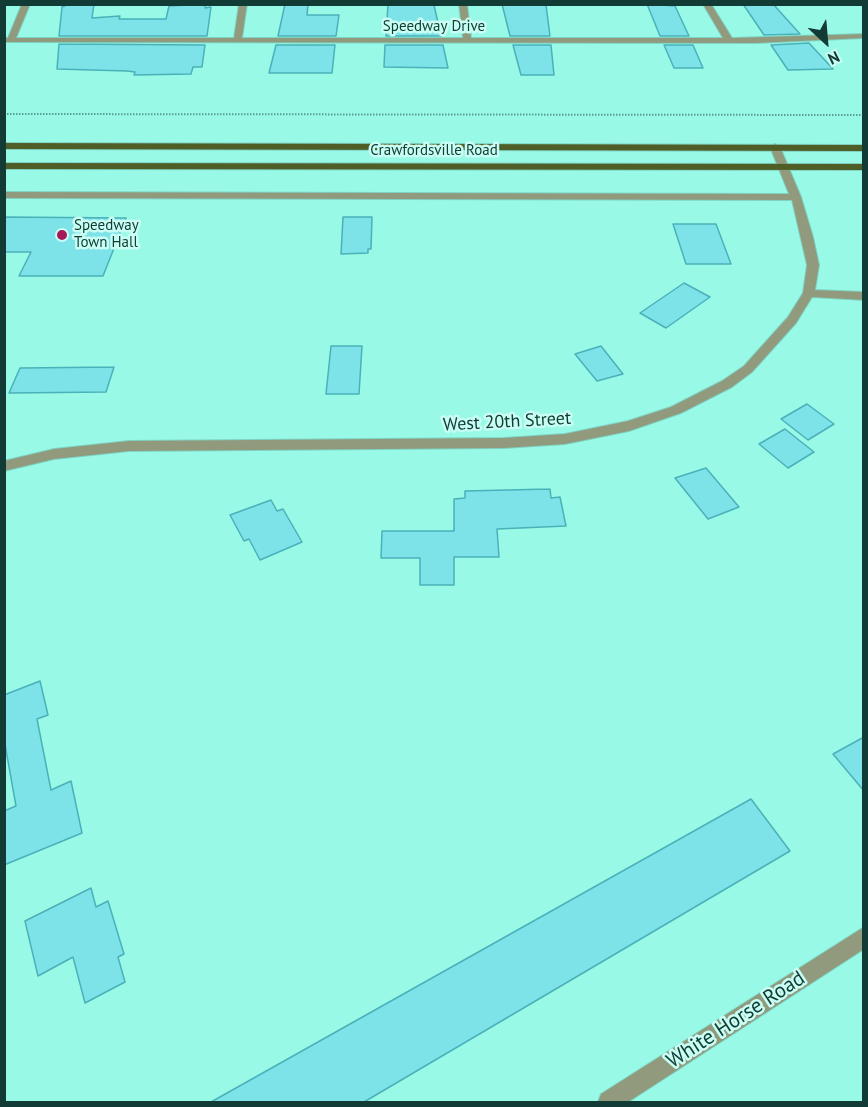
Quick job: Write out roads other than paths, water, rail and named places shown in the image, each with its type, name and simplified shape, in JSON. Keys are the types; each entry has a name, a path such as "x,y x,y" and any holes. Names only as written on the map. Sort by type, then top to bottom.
{"main road":[{"name":"Crawfordsville Road","path":"4,146 864,148"},
{"name":"Crawfordsville Road","path":"4,166 864,167"}],"street":[{"path":"8,40 26,4"},
{"path":"238,40 243,4"},
{"path":"463,4 467,41"},
{"path":"706,4 729,41"},
{"name":"Speedway Drive","path":"8,40 729,41 864,36"},
{"name":"West 20th Street","path":"4,466 54,454 129,446 524,442 565,439 615,430 676,410 738,376 771,345 792,320 809,293 813,258 796,197 775,147"},
{"path":"4,195 796,197"},
{"path":"809,293 864,296"},
{"name":"White Horse Road","path":"620,1099 864,937"}],"place":[{"name":"Speedway Town Hall","path":"62,235"}]}
